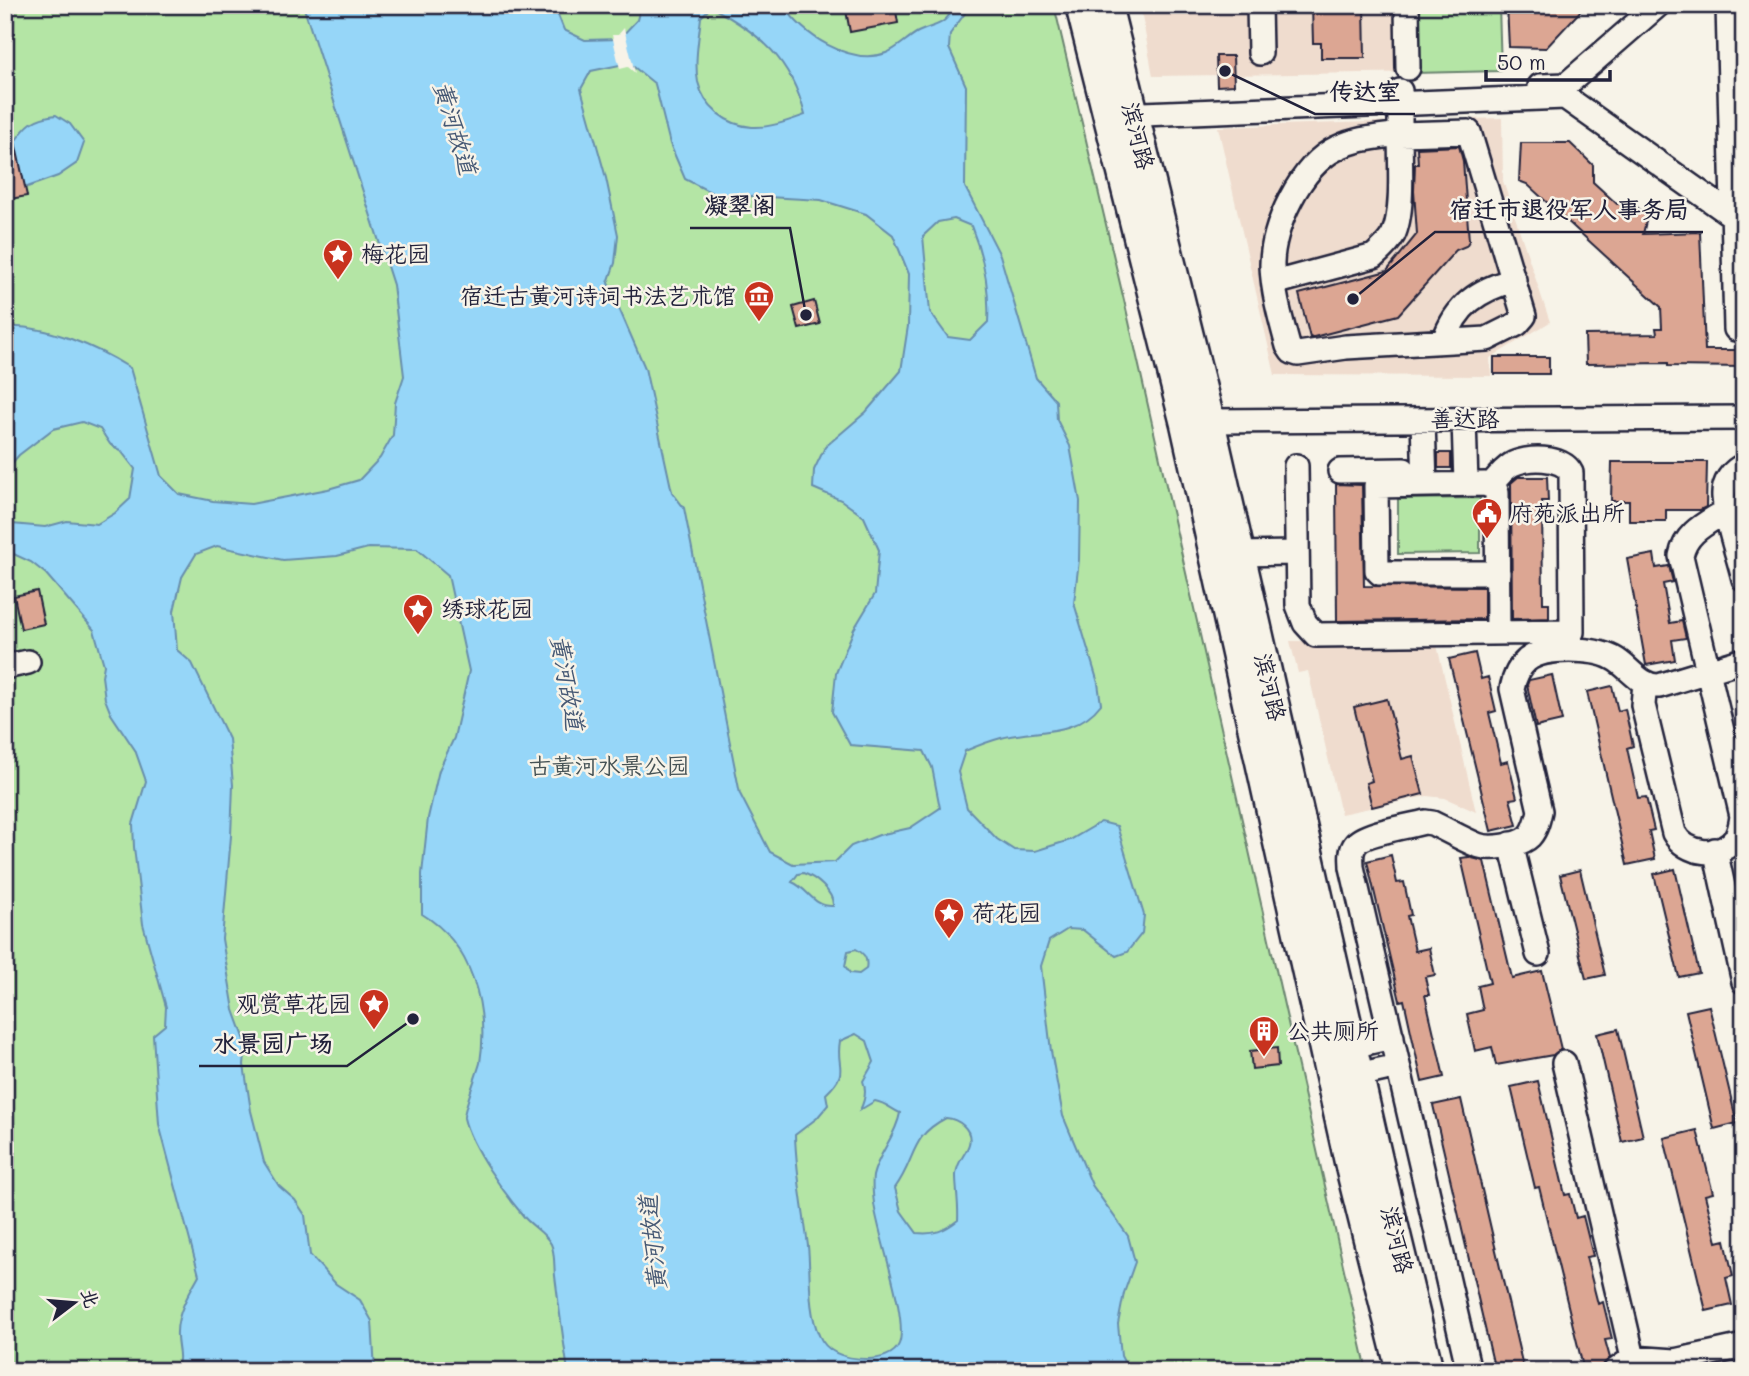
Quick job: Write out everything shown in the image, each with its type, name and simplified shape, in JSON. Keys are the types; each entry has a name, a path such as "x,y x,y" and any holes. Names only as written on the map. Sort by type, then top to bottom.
{"main road":[{"name":"滨河路","path":"1081,5 1119,108 1197,423 1352,1171 1402,1371"},
{"name":"滨河路","path":"1106,5 1119,108"},
{"name":"滨河路","path":"1197,423 1240,554 1428,1371"}],"street":[{"path":"1259,5 1261,53"},
{"path":"1407,5 1408,68"},
{"path":"1119,108 1400,97 1566,85 1658,5"},
{"path":"1728,5 1736,329"},
{"path":"1274,283 1374,256 1393,234 1398,216 1400,97"},
{"path":"1400,97 1565,97 1733,216"},
{"path":"1469,132 1514,280 1524,316 1517,324 1487,339 1346,346 1298,354 1292,352 1288,346 1272,264 1283,217 1305,175 1335,149 1373,137 1469,132"},
{"path":"1444,341 1449,325 1469,300 1496,285 1514,280"},
{"name":"善达路","path":"1197,423 1744,418"},
{"path":"1423,419 1425,477"},
{"path":"1464,419 1466,484"},
{"path":"1296,466 1298,605 1305,623 1316,635 1572,632 1571,473 1564,463 1529,460 1510,466 1491,485 1340,471"},
{"path":"1744,466 1733,472 1727,481 1724,497 1744,579"},
{"path":"1425,477 1376,486 1377,570 1380,573 1498,573"},
{"path":"1491,485 1497,493 1499,633"},
{"path":"1645,683 1643,705 1674,833 1678,840 1693,850 1709,852 1725,847 1736,838 1742,816 1681,556 1683,545 1692,533 1727,510"},
{"path":"1240,554 1297,553"},
{"path":"1469,1371 1352,867 1353,847 1357,841 1367,836 1425,822 1489,848 1522,842 1530,836 1536,827 1540,811 1512,689 1520,668 1538,654 1595,652 1614,658 1651,687 1659,687 1744,660"},
{"path":"5,667 28,662"},
{"path":"1511,844 1538,954"},
{"path":"1715,850 1744,982"},
{"path":"1352,1046 1392,1037"},
{"path":"1564,1063 1624,1364 1675,1361 1689,1365 1744,1346"},
{"path":"1358,1075 1398,1066"}],"shaded area":[{"path":"1140,5 1499,5 1501,71 1153,76"},
{"path":"1734,5 1744,5 1744,372 1742,372"},
{"path":"1502,118 1503,181 1550,322 1490,358 1491,376 1275,375 1218,127"},
{"path":"1290,641 1436,641 1476,812 1445,798 1427,796 1341,814 1308,671 1298,673"}],"green space":[{"name":"古黄河水景公园","path":"5,5 1054,5 1127,313 1367,1371 5,1371"},
{"path":"1499,5 1501,71 1414,73 1417,7"},
{"path":"1480,498 1480,553 1398,554 1398,499"}],"water":[{"name":"黄河故道","path":"303,5 554,5 564,30 585,40 619,39 637,20 641,5 784,5 802,27 828,45 858,55 872,56 886,53 918,32 940,23 956,5 971,5 950,34 949,48 966,86 965,187 1000,255 1036,378 1056,401 1057,420 1070,446 1080,501 1079,560 1074,603 1098,683 1101,704 1091,715 1068,727 1001,738 965,751 958,772 967,808 997,839 1014,850 1035,851 1070,840 1101,822 1117,826 1144,915 1142,933 1127,952 1116,956 1083,930 1068,929 1049,941 1041,966 1051,1051 1063,1116 1092,1185 1128,1236 1135,1262 1124,1293 1118,1324 1121,1356 1129,1371 568,1371 551,1244 525,1218 499,1184 474,1143 464,1118 480,1063 482,1042 479,999 473,979 453,942 422,914 422,874 428,818 439,770 454,738 469,671 448,575 417,549 368,548 337,556 283,560 217,546 196,554 182,577 174,611 177,650 192,663 229,739 233,785 222,939 234,1010 246,1043 244,1065 251,1111 264,1162 279,1186 295,1200 305,1215 310,1255 336,1284 360,1300 372,1321 375,1371 176,1371 179,1360 179,1317 199,1275 159,1124 153,1035 165,1025 166,1007 143,924 133,824 146,781 135,750 111,714 105,699 102,676 104,665 94,630 46,574 31,562 5,550 5,517 12,524 45,527 67,521 97,524 115,513 130,499 135,469 121,451 110,444 100,429 82,422 53,429 19,455 5,471 5,327 36,329 70,338 130,368 161,476 179,494 213,501 251,504 359,480 380,458 393,435 395,403 404,376 393,285","holes":["711,7 745,27 772,50 791,78 805,115 786,122 752,127 733,123 717,113 705,99 698,82 697,58 701,17","629,63 655,84 670,144 685,179 714,194 821,200 866,214 893,235 909,274 908,326 901,371 866,412 825,447 814,470 813,488 841,500 864,517 879,550 875,594 854,629 836,673 832,712 850,745 924,751 932,767 940,808 910,828 879,835 851,846 835,862 793,864 770,852 740,794 684,508 672,492 645,368 608,283 615,263 618,235 606,178 581,89 591,71","954,219 971,226 985,273 988,322 970,340 948,337 930,312 923,236 938,222","803,873 813,878 827,890 833,906 821,904 792,882 798,874","856,949 864,955 866,969 859,974 850,973 845,966 848,951","856,1034 867,1041 874,1062 863,1081 865,1096 860,1110 875,1101 900,1113 875,1168 873,1182 876,1217 896,1296 901,1332 899,1344 894,1351 872,1359 846,1357 827,1347 815,1325 811,1303 808,1246 795,1135 817,1118 828,1105 826,1094 840,1074 840,1041","946,1118 964,1126 970,1139 957,1170 958,1220 939,1231 917,1233 901,1211 895,1188 919,1141"]},
{"path":"56,115 70,124 84,143 77,163 58,176 5,195 5,141 14,143 31,123"}],"pier":[{"path":"624,28 635,73 628,67 620,69 612,35 618,35"}],"building":[{"path":"845,5 895,5 898,23 850,32"},
{"path":"1312,5 1364,5 1365,58 1321,58 1321,43 1313,43"},
{"path":"1507,5 1586,5 1546,48 1509,47"},
{"path":"1216,56 1233,56 1234,85 1217,86"},
{"path":"11,124 27,196 10,199 5,176 5,125"},
{"path":"1521,143 1570,143 1593,165 1593,182 1617,204 1632,202 1647,217 1643,234 1700,232 1705,350 1744,350 1744,367 1668,366 1668,363 1586,364 1585,335 1657,334 1656,328 1662,328 1661,307 1527,184 1519,181"},
{"path":"1459,146 1463,161 1469,241 1466,246 1456,250 1398,315 1310,338 1299,294 1387,271 1417,234 1414,191 1415,164 1418,164 1417,148"},
{"path":"814,301 820,324 799,329 793,307"},
{"path":"1494,357 1549,357 1549,374 1494,374"},
{"path":"1438,453 1451,453 1451,468 1438,468"},
{"path":"1612,462 1707,462 1706,507 1700,510 1666,510 1666,521 1629,521 1629,501 1611,501"},
{"path":"1518,477 1547,477 1548,501 1542,501 1543,603 1549,603 1549,618 1512,619 1511,483"},
{"path":"1336,484 1362,485 1364,586 1484,587 1484,619 1337,621"},
{"path":"1654,554 1656,568 1669,566 1673,582 1663,584 1670,623 1682,621 1686,638 1672,640 1675,660 1646,665 1627,559"},
{"path":"37,591 44,624 21,629 14,596"},
{"path":"1475,653 1481,679 1488,677 1496,711 1489,713 1501,763 1508,761 1517,798 1510,799 1517,825 1491,831 1449,659"},
{"path":"1552,675 1562,721 1536,727 1527,685 1529,680"},
{"path":"1612,686 1618,711 1625,709 1633,746 1627,748 1638,798 1646,797 1654,830 1649,831 1655,859 1627,865 1587,692"},
{"path":"1387,699 1402,759 1413,756 1423,794 1372,807 1366,783 1372,781 1354,707"},
{"path":"1391,855 1397,883 1404,882 1411,915 1407,916 1415,951 1429,948 1435,975 1425,977 1429,995 1425,995 1444,1077 1422,1082 1404,1000 1400,1001 1367,861"},
{"path":"1461,858 1484,861 1512,978 1542,971 1561,1049 1553,1055 1496,1065 1492,1047 1475,1051 1467,1014 1483,1010 1478,986 1490,983"},
{"path":"1675,869 1699,973 1679,977 1654,874"},
{"path":"1580,870 1605,975 1586,979 1560,875"},
{"path":"1709,1006 1737,1123 1714,1129 1686,1011"},
{"path":"1618,1029 1643,1137 1622,1142 1597,1034"},
{"name":"公共厕所","path":"1277,1048 1278,1066 1252,1069 1250,1051"},
{"path":"1538,1081 1565,1195 1570,1194 1576,1218 1583,1216 1593,1256 1586,1257 1598,1304 1603,1302 1612,1339 1605,1340 1610,1358 1598,1371 1584,1371 1539,1187 1535,1188 1511,1087"},
{"path":"1461,1099 1524,1371 1495,1371 1433,1105"},
{"path":"1697,1130 1713,1193 1705,1195 1717,1242 1725,1240 1733,1276 1726,1278 1732,1305 1706,1311 1664,1138"}],"place":[{"name":"传达室","path":"1225,71"},
{"name":"梅花园","path":"338,281"},
{"name":"宿迁市退役军人事务局","path":"1353,299"},
{"name":"凝翠阁","path":"806,315"},
{"name":"宿迁古黄河诗词书法艺术馆","path":"759,323"},
{"name":"府苑派出所","path":"1487,540"},
{"name":"绣球花园","path":"418,636"},
{"name":"荷花园","path":"949,940"},
{"name":"水景园广场","path":"413,1019"},
{"name":"观赏草花园","path":"374,1031"},
{"name":"公共厕所","path":"1264,1058"}]}
